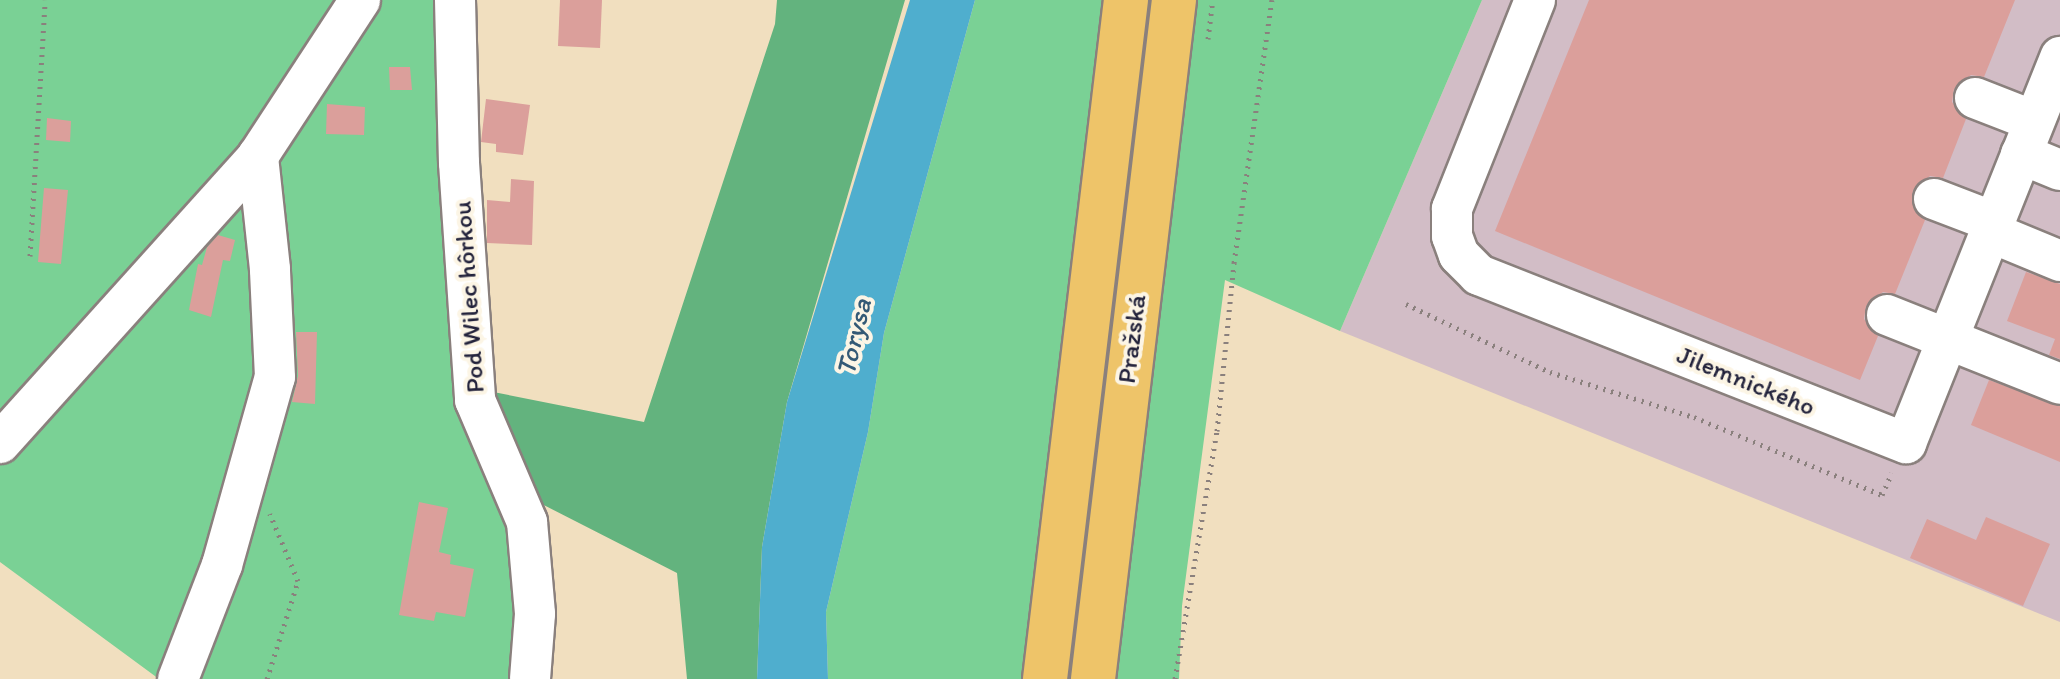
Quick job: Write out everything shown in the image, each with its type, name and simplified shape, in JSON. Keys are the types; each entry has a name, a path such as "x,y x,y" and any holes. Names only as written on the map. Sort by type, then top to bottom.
{"main road":[{"name":"Pražská","path":"1045,679 1126,0"},
{"name":"Pražská","path":"1093,679 1174,0"}],"street":[{"path":"0,443 258,156 360,0"},
{"name":"Pod Wilec hôrkou","path":"455,0 459,163 475,400 527,522 535,614 530,679"},
{"path":"1106,0 1100,49 1109,138"},
{"path":"1158,130 1192,33 1196,0"},
{"name":"Jilemnického","path":"1535,0 1452,209 1452,236 1459,255 1479,275 1906,443"},
{"path":"1906,443 2060,57"},
{"path":"1975,98 2028,137 2060,170"},
{"path":"178,679 222,565 275,377 270,269 258,156"},
{"path":"1934,199 2060,261"},
{"path":"1887,315 2060,384"}],"path":[{"path":"30,256 45,0"},
{"path":"1175,679 1217,431 1234,263 1272,0"},
{"path":"1406,304 1550,372 1694,417 1882,495 1906,443"},
{"path":"243,488 273,516 298,581 267,679"}],"shaded area":[{"path":"1482,0 2060,0 2060,622 1340,331"}],"green space":[{"path":"0,0 434,0 435,78 455,221 460,350 530,498 517,679 159,679 0,562"},
{"path":"777,0 905,0 787,402 762,547 757,679 687,679 677,573 530,498 478,389 644,422 775,24"},
{"path":"975,0 1482,0 1340,331 1225,280 1182,606 1179,679 828,679 826,612 868,432 884,333"}],"water":[{"name":"Torysa","path":"910,0 975,0 884,333 868,432 826,612 828,679 757,679 762,547 787,402"}],"building":[{"path":"560,0 602,0 600,48 558,46"},
{"path":"1589,0 2015,0 1984,77 1971,75 1954,89 1952,102 1966,119 1943,178 1930,176 1913,190 1912,203 1925,220 1895,294 1883,292 1866,306 1864,319 1878,336 1860,380 1495,231"},
{"path":"389,67 410,67 412,90 390,90"},
{"path":"486,99 530,105 523,155 496,152 496,144 481,142"},
{"path":"327,104 365,107 364,135 326,134"},
{"path":"47,118 71,121 70,142 46,140"},
{"path":"511,179 534,181 532,245 487,243 487,200 510,202"},
{"path":"44,188 68,190 61,264 38,262"},
{"path":"218,235 235,240 230,261 223,260 211,317 189,310 198,264 202,265 207,247"},
{"path":"2026,272 2060,284 2060,359 2049,355 2055,339 2007,321"},
{"path":"296,332 317,332 315,404 292,402 298,376"},
{"path":"1989,380 2060,406 2060,462 1971,425"},
{"path":"419,502 448,508 439,552 451,555 450,564 474,569 465,617 436,612 434,621 399,615"},
{"path":"1986,517 2050,544 2023,606 1910,558 1927,519 1976,540"}]}
